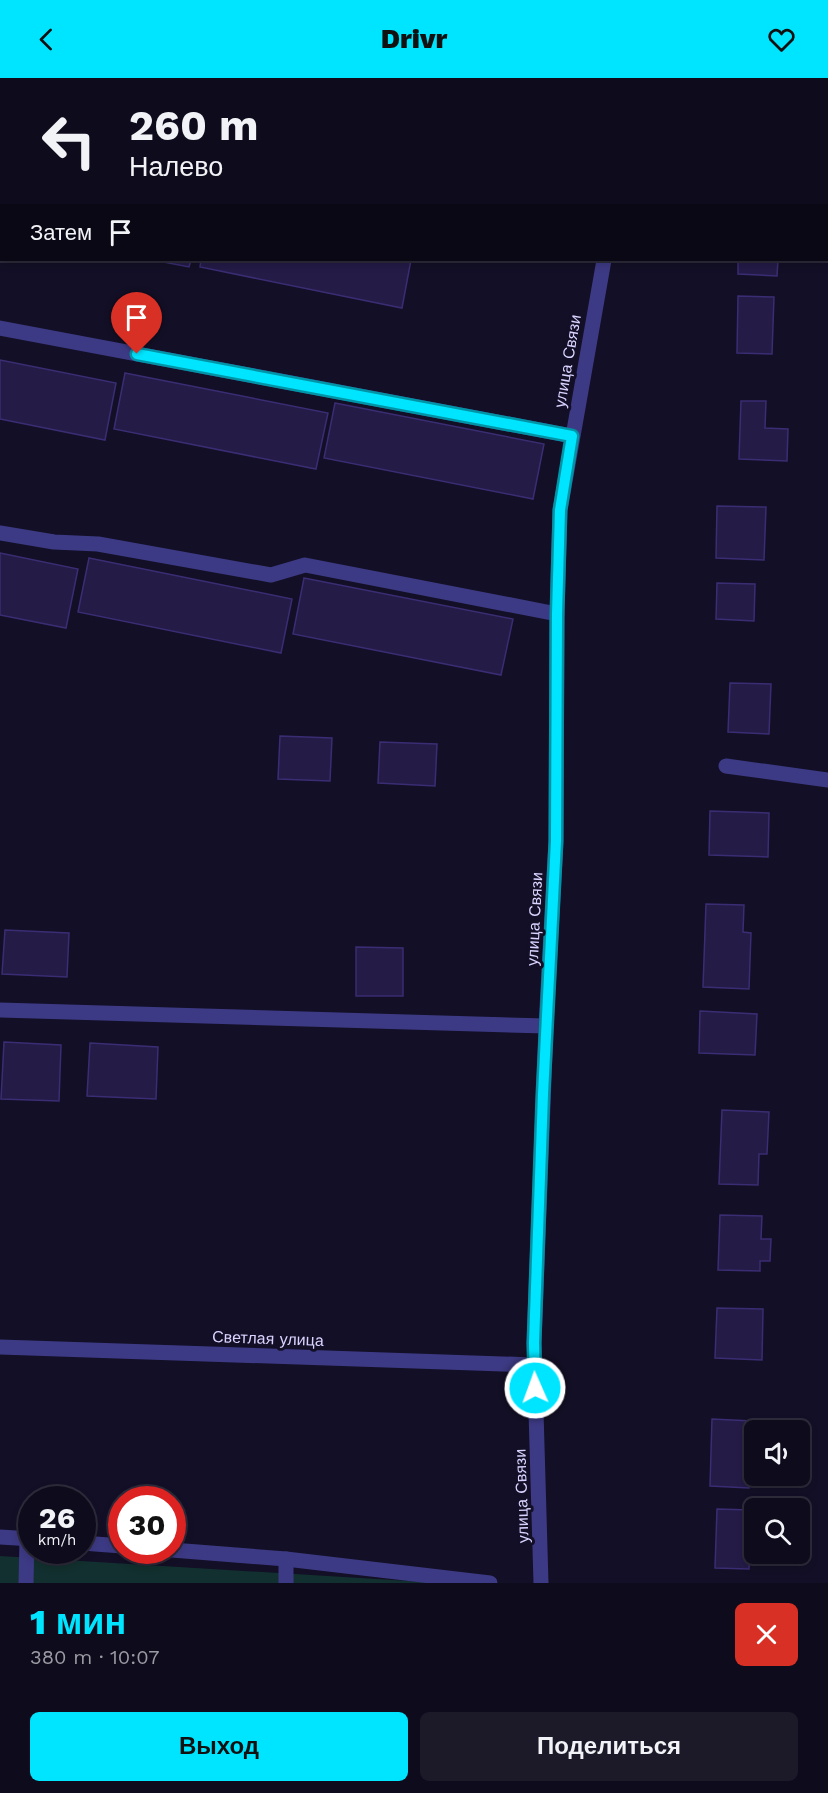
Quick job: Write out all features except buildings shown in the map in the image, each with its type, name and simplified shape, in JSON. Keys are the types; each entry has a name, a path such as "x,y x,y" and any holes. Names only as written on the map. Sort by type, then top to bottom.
{"street":[{"name":"улица Связи","path":"542,1583 534,1365 546,1026 556,841 560,510 604,261"},
{"path":"0,328 572,436"},
{"path":"0,532 54,542 99,544 271,574 305,565 557,614"},
{"path":"726,766 828,780"},
{"path":"0,1010 546,1026"},
{"name":"Светлая улица","path":"0,1347 534,1365"},
{"path":"0,1537 18,1538"},
{"path":"186,1551 286,1559 490,1583"},
{"path":"286,1559 286,1583"},
{"path":"26,1583 27,1564"}],"green space":[{"path":"0,1556 18,1557 18,1564 96,1564 96,1562 442,1583 0,1583"}],"route":[{"path":"137,354 572,436 560,510 556,841 543,1094 534,1343 535,1388"}]}
